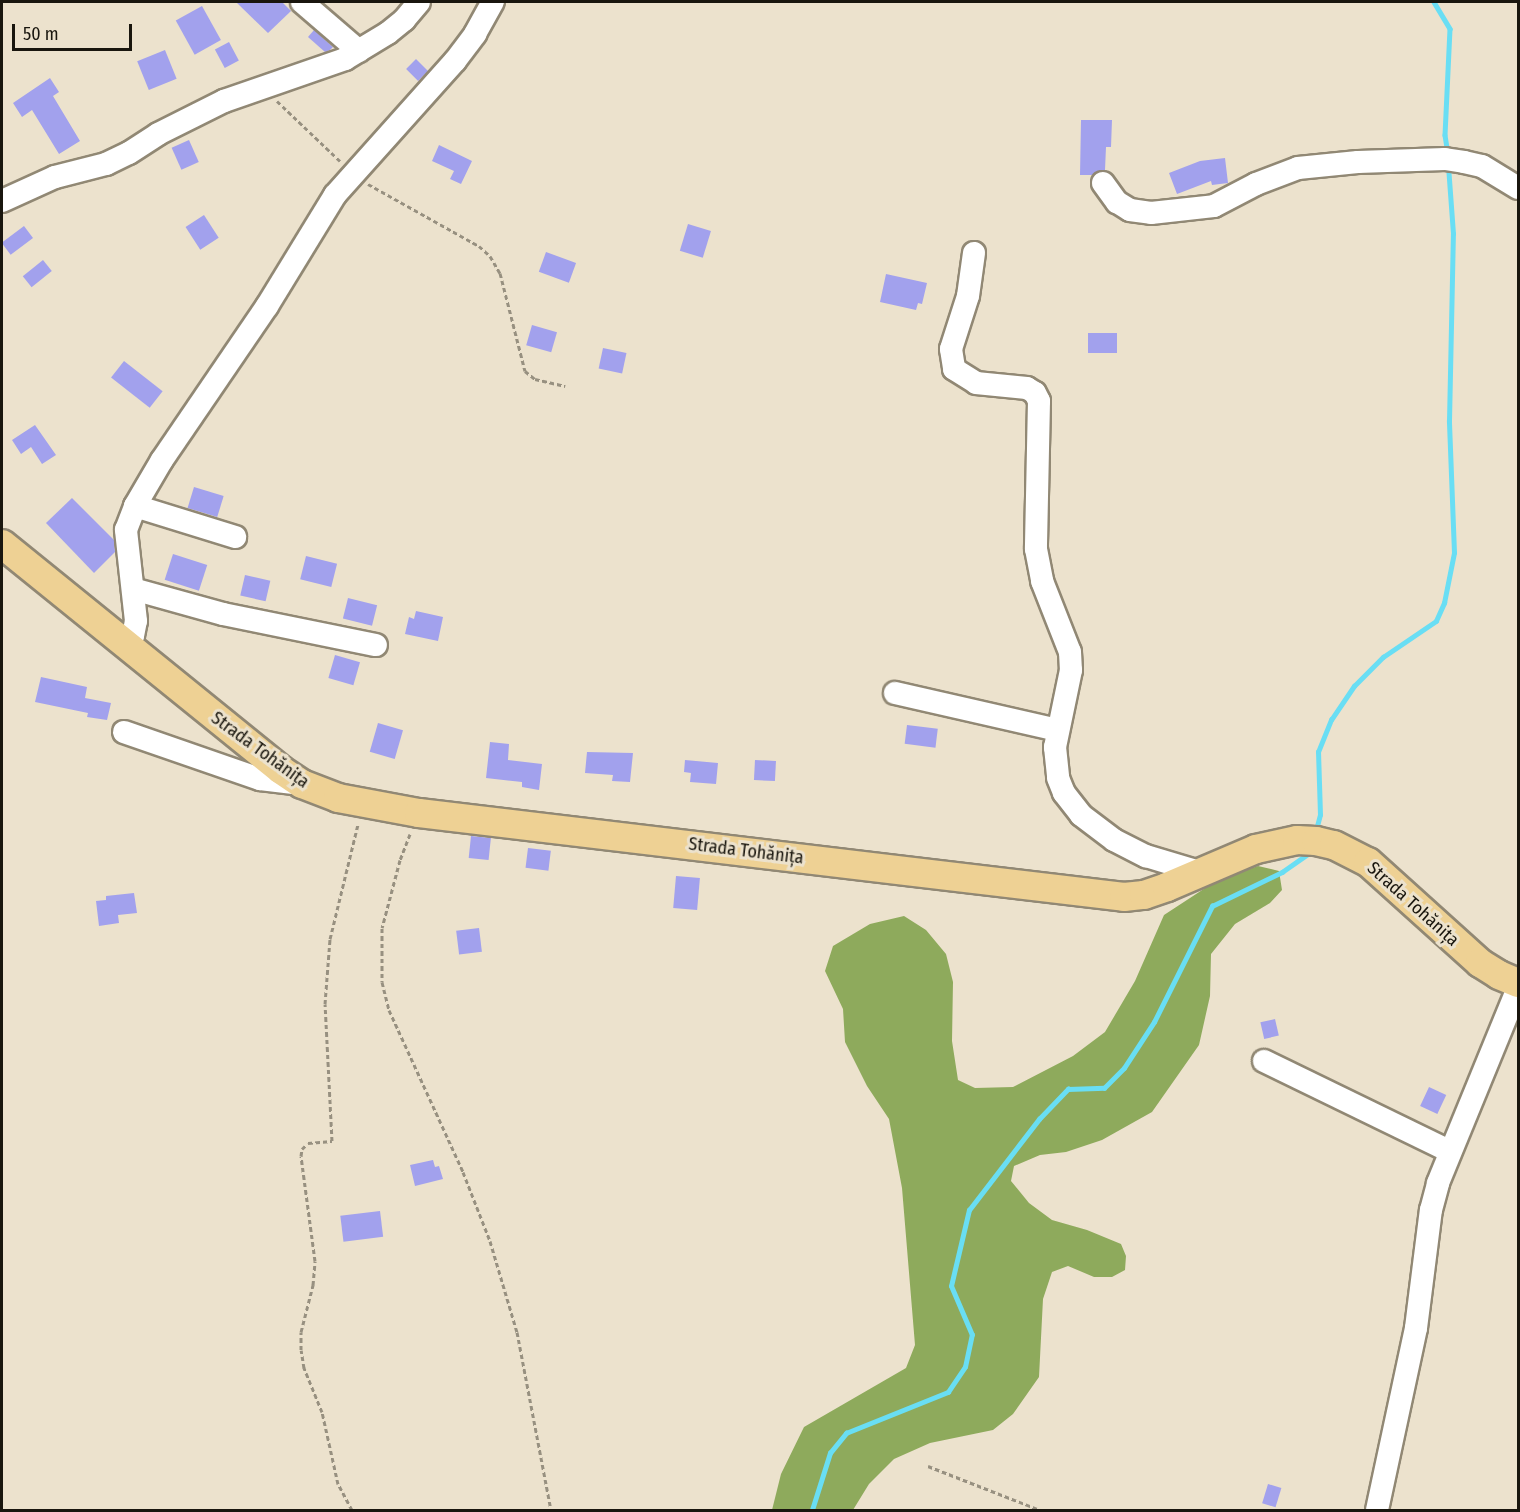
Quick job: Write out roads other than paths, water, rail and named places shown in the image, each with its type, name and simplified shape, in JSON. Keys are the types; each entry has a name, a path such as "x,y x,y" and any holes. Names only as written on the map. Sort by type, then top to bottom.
{"main road":[{"name":"Strada Tohănița","path":"2,544 302,784 363,804 419,813 1100,896 1144,895 1277,843 1306,840 1334,845 1368,862 1480,963 1518,985"}],"street":[{"path":"302,2 359,51"},
{"path":"2,201 55,177 106,164 204,110 326,66 359,51 396,27 419,2"},
{"path":"125,644 135,630 126,530 135,506 162,460 267,306 335,195 352,173 455,61 475,34 493,2"},
{"path":"1103,183 1117,202 1130,210 1151,213 1214,206 1256,184 1298,168 1358,162 1444,159 1464,162 1482,166 1518,188"},
{"path":"974,253 968,296 951,349 954,369 976,383 1027,387 1035,393 1039,401 1036,549 1042,581 1070,652 1071,670 1058,730 1055,756 1058,778 1064,793 1081,815 1114,840 1146,856 1199,872"},
{"path":"135,506 235,537"},
{"path":"133,589 223,614 376,645"},
{"path":"895,693 1058,730"},
{"path":"124,732 260,779 302,784"},
{"path":"1377,1510 1416,1328 1431,1210 1449,1151 1518,985"},
{"path":"1264,1061 1449,1151"}],"waterway":[{"path":"1434,2 1450,29 1445,135 1448,153"},
{"path":"1317,826 1320,815 1318,752 1331,720 1354,686 1383,657 1436,621 1444,603 1454,553 1449,421 1453,234 1448,166"},
{"path":"812,1510 830,1453 846,1433 948,1392 965,1367 972,1335 951,1286 969,1210 1039,1119 1068,1089 1104,1088 1124,1068 1154,1022 1212,906 1282,872 1311,852"}]}
